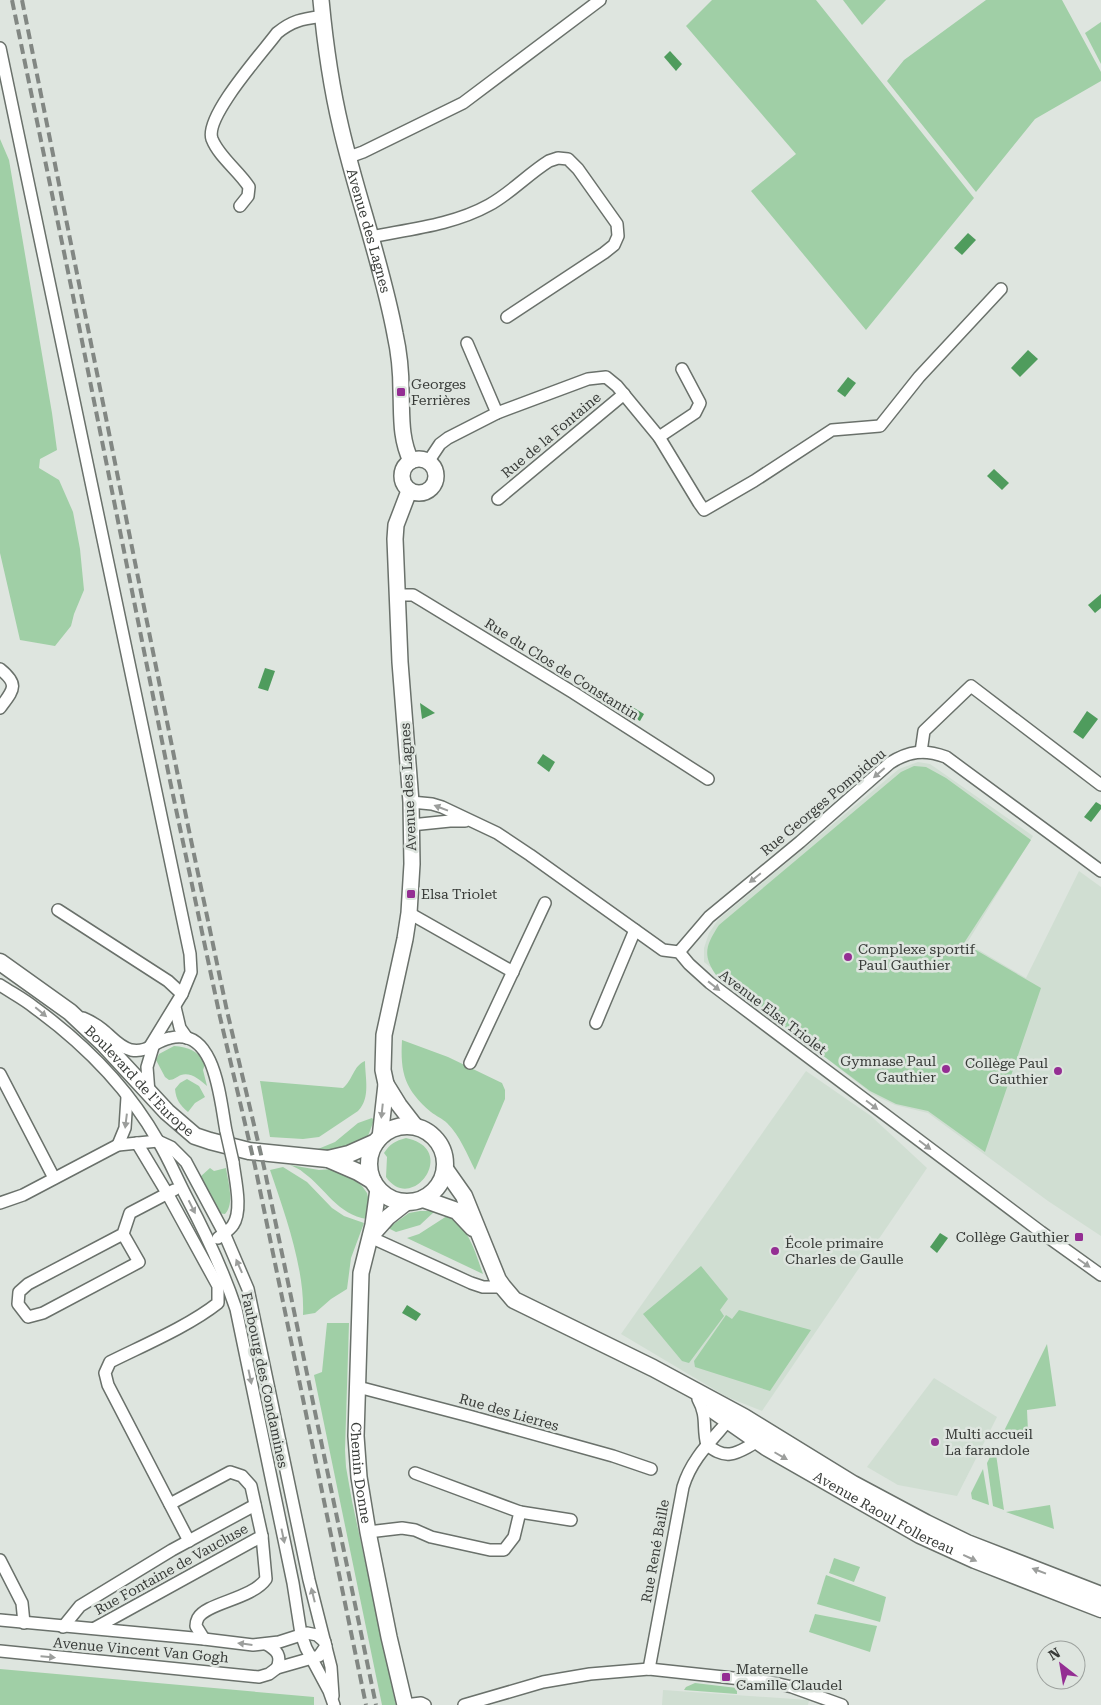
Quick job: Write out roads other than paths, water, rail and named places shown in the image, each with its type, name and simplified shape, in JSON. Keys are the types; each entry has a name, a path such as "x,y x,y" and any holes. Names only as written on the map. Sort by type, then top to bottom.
{"main road":[{"name":"Boulevard de l'Europe","path":"4,969 70,1012 104,1044 182,1126 195,1136 210,1142 249,1151 328,1159 358,1172 376,1185"},
{"path":"408,1126 416,1128 432,1136 438,1143 445,1160 445,1170 440,1184 429,1195 415,1201 391,1199 376,1185 369,1165 370,1157 378,1140 393,1129 408,1126"},
{"name":"Boulevard de l'Europe","path":"328,1159 349,1154 378,1140"},
{"name":"Avenue Raoul Follereau","path":"445,1170 464,1196 479,1237 503,1288 514,1300 744,1417 763,1436 920,1534 975,1560 1101,1609"},
{"name":"Avenue Raoul Follereau","path":"415,1201 457,1211 479,1237"},
{"name":"Avenue Raoul Follereau","path":"685,1386 698,1399 728,1421 763,1436 967,1544 1101,1595"}],"street":[{"name":"Avenue des Lagnes","path":"321,0 331,80 341,128 396,335 401,380 401,430 411,461"},
{"path":"349,157 372,148 463,103 600,0"},
{"path":"240,206 248,196 250,188 221,153 212,137 213,124 226,99 277,33 297,20 323,16"},
{"path":"0,48 190,954 191,972 182,994 151,1048 147,1068 149,1093"},
{"path":"370,237 434,225 467,215 490,204 549,161 558,158 568,158 617,224 618,236 614,244 604,253 507,317"},
{"path":"428,462 440,444 448,438 496,413 588,379 606,377 617,386 659,437 704,510 754,481 832,430 880,426 919,377 1000,289"},
{"path":"467,343 496,413"},
{"path":"659,437 695,413 700,403 682,370"},
{"name":"Rue de la Fontaine","path":"498,500 624,394"},
{"path":"417,459 428,462 436,471 435,483 432,488 421,494 409,491 402,481 403,470 411,461 417,459"},
{"name":"Avenue des Lagnes","path":"378,1140 386,1084 383,1062 384,1035 399,971 409,913 412,864 412,825 400,662 396,525 409,491"},
{"name":"Rue du Clos de Constantin","path":"397,594 412,595 423,601 574,693 708,779"},
{"path":"0,669 12,680 14,686 0,708"},
{"path":"921,752 924,731 971,686 1101,785"},
{"name":"Rue Georges Pompidou","path":"679,952 709,917 800,842 890,763 903,755 921,752 934,753 946,757 1101,871"},
{"name":"Avenue Elsa Triolet","path":"410,802 437,806 497,833 664,950 679,952 689,964 718,989 1101,1275"},
{"name":"Avenue Elsa Triolet","path":"412,825 470,821"},
{"path":"470,1063 545,903"},
{"path":"58,910 168,981 182,994"},
{"path":"409,913 513,972"},
{"path":"596,1023 635,930"},
{"name":"Faubourg des Condamines","path":"0,985 35,1007 108,1072 158,1140 211,1244 227,1280 236,1309 302,1634 311,1659 334,1704"},
{"path":"174,1007 180,1028 188,1038"},
{"path":"70,1012 104,1030 119,1044 129,1050 140,1051 151,1048 168,1038 188,1038 194,1040 208,1055 214,1070 233,1162 237,1193 237,1211 233,1225 211,1244"},
{"path":"0,1074 54,1178"},
{"name":"Avenue des Lagnes","path":"386,1084 416,1128"},
{"path":"118,1145 125,1128 127,1097"},
{"path":"0,1203 23,1195 118,1145 158,1140 171,1147 186,1162 224,1233 240,1268 253,1307 309,1580 331,1667 334,1704"},
{"name":"Rue Fontaine de Vaucluse","path":"137,1142 218,1286 218,1303 207,1312 110,1362 105,1373 108,1385 189,1541"},
{"name":"Chemin Donne","path":"376,1185 370,1237 361,1273 356,1436 358,1468 368,1532 389,1638 405,1705"},
{"path":"123,1234 139,1262 43,1313 28,1317 18,1304 19,1292 28,1284 123,1234 130,1212 182,1187 187,1186 201,1191"},
{"name":"Chemin Donne","path":"370,1237 388,1217 415,1201"},
{"path":"370,1237 471,1283 483,1287 503,1288"},
{"name":"Rue des Lierres","path":"358,1387 478,1418 651,1469"},
{"path":"698,1399 705,1417 707,1445 719,1453 730,1454 763,1436"},
{"path":"728,1421 732,1418 744,1417"},
{"name":"Rue René Baille","path":"649,1669 682,1487 693,1462 728,1421"},
{"path":"170,1504 230,1472 242,1476 251,1486 262,1536 266,1579 262,1585 249,1593 203,1613 197,1619 196,1626 204,1639"},
{"path":"415,1473 520,1512 571,1520"},
{"name":"Rue Fontaine de Vaucluse","path":"62,1627 80,1606 189,1541 255,1505"},
{"path":"368,1532 402,1528 415,1530 431,1537 448,1541 490,1550 504,1550 514,1537 520,1512"},
{"name":"Rue Fontaine de Vaucluse","path":"95,1628 262,1536"},
{"path":"0,1560 22,1603 24,1623"},
{"path":"1054,1591 1073,1591 1101,1601"},
{"name":"Avenue Vincent Van Gogh","path":"0,1620 253,1645 266,1644 302,1634"},
{"path":"302,1634 311,1633 316,1635 325,1644"},
{"path":"266,1644 278,1652 280,1659 277,1668"},
{"name":"Avenue Vincent Van Gogh","path":"0,1652 259,1677 269,1674 277,1668 319,1656 325,1644"},
{"path":"464,1705 543,1682 590,1674 649,1669 770,1682 792,1687 842,1705"},
{"path":"405,1705 421,1703 425,1705"}],"railway":[{"path":"12,0 169,776 220,1017 255,1166 366,1705"},
{"path":"22,0 187,821 227,1011 264,1167 376,1705"}],"place":[{"name":"Georges Ferrières","path":"401,392"},
{"name":"Elsa Triolet","path":"411,894"},
{"name":"Complexe sportif Paul Gauthier","path":"848,957"},
{"name":"Gymnase Paul Gauthier","path":"946,1069"},
{"name":"Collège Paul Gauthier","path":"1058,1071"},
{"name":"Collège Gauthier","path":"1079,1237"},
{"name":"École primaire Charles de Gaulle","path":"775,1251"},
{"name":"Multi accueil La farandole","path":"935,1442"},
{"name":"Maternelle Camille Claudel","path":"726,1677"}]}
